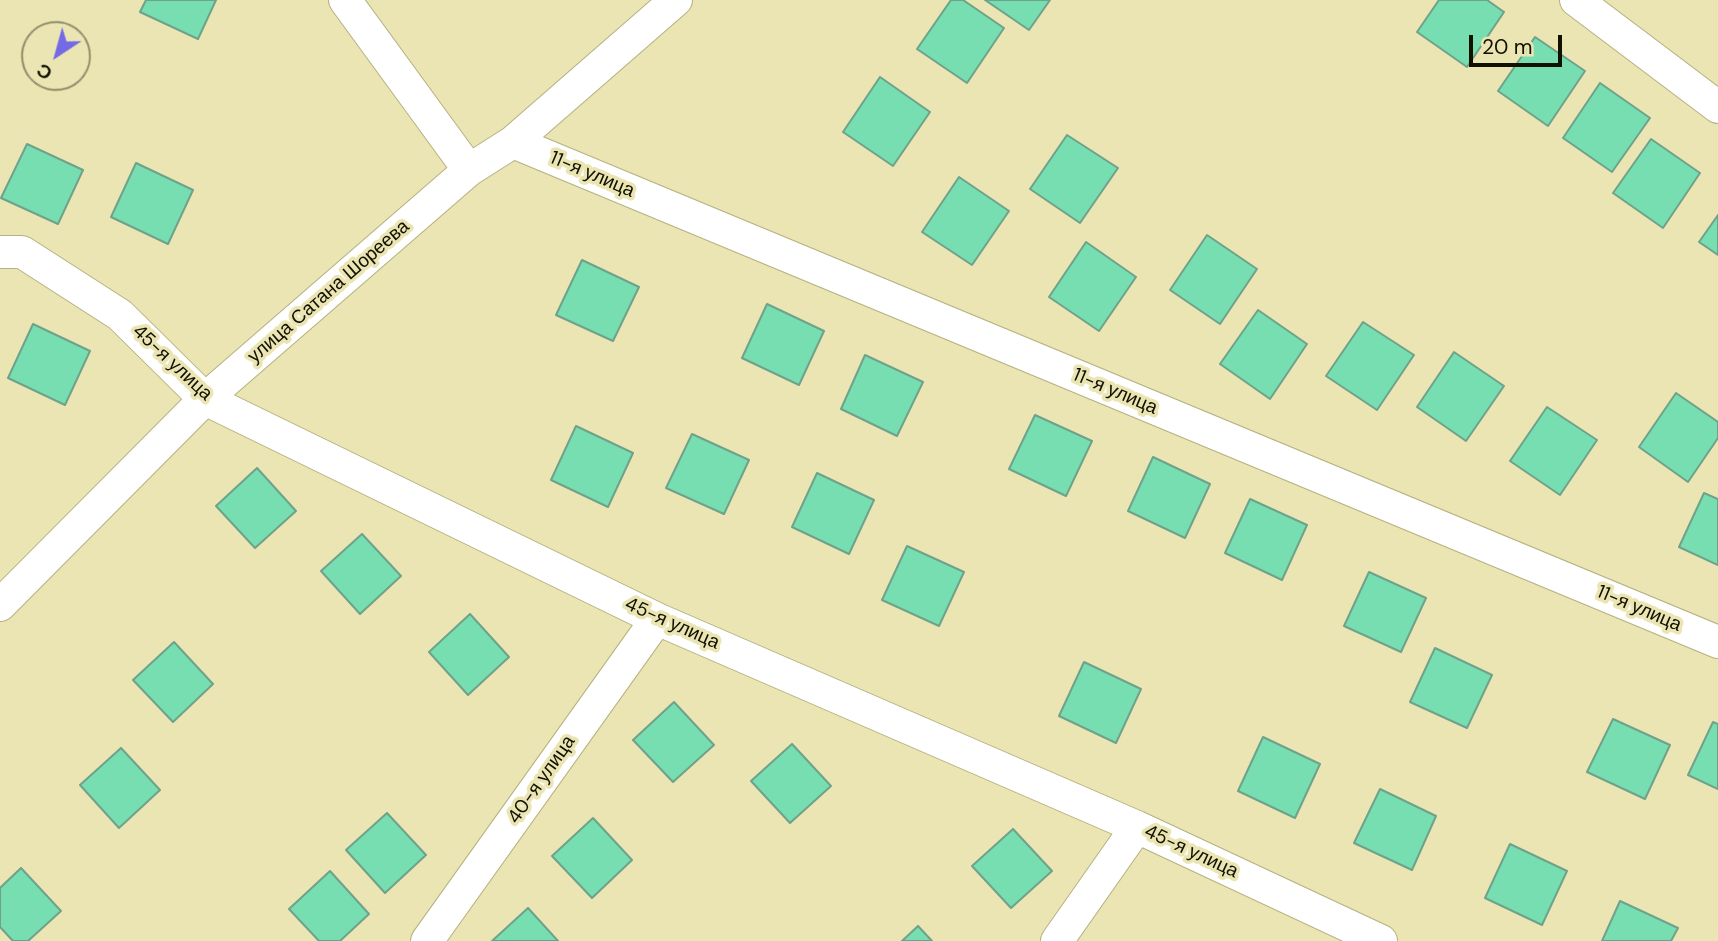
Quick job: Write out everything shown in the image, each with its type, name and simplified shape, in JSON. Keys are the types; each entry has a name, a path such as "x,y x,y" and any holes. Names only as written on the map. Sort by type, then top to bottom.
{"street":[{"path":"345,0 469,170"},
{"name":"улица Сатана Шореева","path":"0,605 205,399 469,170 513,142 676,0"},
{"path":"1576,0 1718,107"},
{"name":"11-я улица","path":"513,142 1718,642"},
{"name":"45-я улица","path":"0,252 22,252 120,315 205,399 657,619 1137,827 1381,941"},
{"name":"40-я улица","path":"427,941 657,619"},
{"path":"1057,941 1137,827"}],"building":[{"path":"146,0 216,0 198,39 140,12"},
{"path":"951,0 963,0 1004,28 967,83 917,49"},
{"path":"985,0 1050,0 1029,30"},
{"path":"1439,0 1487,0 1504,12 1467,67 1417,32"},
{"path":"1535,37 1585,71 1548,126 1498,91"},
{"path":"880,77 930,112 893,166 843,132"},
{"path":"1600,83 1650,118 1612,172 1563,138"},
{"path":"1067,135 1118,168 1080,223 1030,189"},
{"path":"1651,139 1700,173 1663,228 1613,193"},
{"path":"27,144 83,170 58,224 1,198"},
{"path":"136,163 193,190 168,244 111,217"},
{"path":"959,177 1009,211 972,265 922,232"},
{"path":"1718,215 1718,255 1699,242"},
{"path":"1207,235 1257,269 1220,324 1170,290"},
{"path":"1086,242 1136,277 1099,331 1049,297"},
{"path":"582,260 639,287 613,341 556,315"},
{"path":"767,304 824,331 799,385 742,358"},
{"path":"1258,310 1307,344 1270,399 1220,364"},
{"path":"1363,322 1414,355 1377,410 1326,376"},
{"path":"33,324 90,351 65,405 8,378"},
{"path":"1454,352 1504,386 1466,441 1417,407"},
{"path":"865,355 923,382 897,436 841,409"},
{"path":"1676,393 1718,422 1718,438 1688,482 1639,447"},
{"path":"1547,407 1597,440 1560,495 1510,461"},
{"path":"1035,415 1092,441 1066,496 1009,469"},
{"path":"576,426 633,453 608,507 551,480"},
{"path":"692,434 749,460 724,514 666,488"},
{"path":"1153,457 1210,484 1185,538 1128,511"},
{"path":"257,468 296,511 255,548 216,506"},
{"path":"817,473 874,500 849,554 792,527"},
{"path":"1704,493 1718,499 1718,565 1679,547"},
{"path":"1250,499 1307,525 1282,580 1225,553"},
{"path":"362,534 401,576 360,614 321,571"},
{"path":"907,546 964,572 939,626 882,600"},
{"path":"1369,572 1426,598 1401,652 1344,626"},
{"path":"470,614 509,657 468,695 429,652"},
{"path":"174,642 213,684 173,722 133,680"},
{"path":"1435,648 1492,675 1467,728 1410,702"},
{"path":"1084,662 1141,689 1116,743 1059,716"},
{"path":"674,702 714,745 673,782 633,740"},
{"path":"1613,719 1670,745 1645,799 1587,772"},
{"path":"1713,722 1718,724 1718,789 1688,775"},
{"path":"1263,737 1320,764 1295,818 1238,791"},
{"path":"792,744 831,786 790,823 751,781"},
{"path":"121,748 160,790 119,828 80,785"},
{"path":"1380,789 1436,816 1412,870 1354,843"},
{"path":"387,813 426,855 385,893 346,850"},
{"path":"593,818 632,860 592,898 552,856"},
{"path":"1013,829 1052,871 1011,908 972,866"},
{"path":"1510,844 1567,871 1542,925 1485,898"},
{"path":"21,868 61,911 28,941 13,941 0,927 0,888"},
{"path":"330,871 369,914 340,941 319,941 289,909"},
{"path":"1620,901 1678,928 1671,941 1602,941"},
{"path":"528,908 558,941 492,941"},
{"path":"918,926 932,941 902,941"}]}
